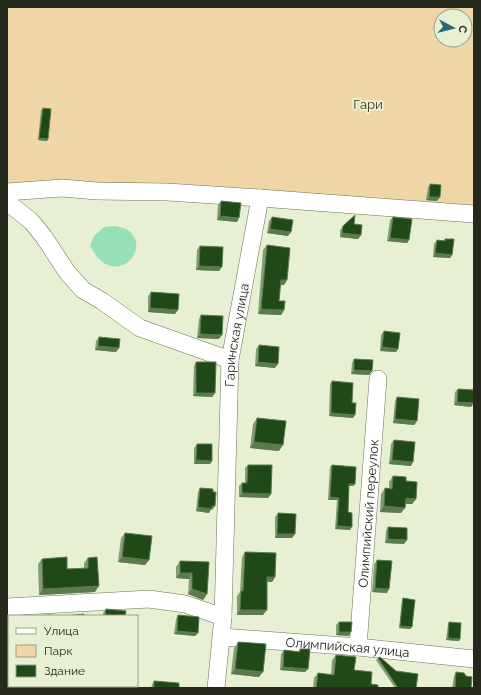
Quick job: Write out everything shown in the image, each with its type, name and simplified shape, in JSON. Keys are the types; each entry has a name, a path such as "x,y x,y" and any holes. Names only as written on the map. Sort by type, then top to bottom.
{"street":[{"path":"7,192 62,188 96,191 167,192 474,214"},
{"name":"Гаринская улица","path":"216,688 223,617 230,360 260,198"},
{"path":"7,202 31,220 67,272 83,290 102,301 140,328 230,360"},
{"name":"Олимпийский переулок","path":"358,647 378,379"},
{"path":"7,607 149,599 185,604 223,617"},
{"name":"Олимпийская улица","path":"222,637 358,647 474,659"}],"green space":[{"name":"Гари","path":"7,7 474,7 474,208 7,187"}],"shaded area":[{"path":"116,226 128,230 134,237 136,245 135,253 131,260 116,267 108,265 99,259 90,246 94,236 104,227"}],"building":[{"path":"43,108 51,109 48,139 39,138"},
{"path":"430,184 441,185 440,197 429,197"},
{"path":"221,201 241,203 239,218 220,216"},
{"path":"355,215 354,224 362,225 361,235 342,233 343,226"},
{"path":"272,217 293,220 291,232 270,229"},
{"path":"393,217 412,219 409,240 390,238"},
{"path":"445,239 454,239 452,255 435,253 437,240 445,241"},
{"path":"267,245 290,248 287,280 281,280 279,301 285,301 284,310 261,309"},
{"path":"200,246 223,247 222,267 199,266"},
{"path":"151,292 179,294 178,310 150,308"},
{"path":"201,315 223,316 222,335 200,334"},
{"path":"384,331 400,333 398,349 382,347"},
{"path":"99,337 120,339 119,348 98,346"},
{"path":"259,345 279,347 278,364 258,362"},
{"path":"354,359 373,360 372,371 354,370"},
{"path":"196,362 216,362 215,393 196,393"},
{"path":"332,381 353,383 352,403 356,403 355,415 331,413"},
{"path":"458,389 474,390 474,403 457,402"},
{"path":"397,397 419,399 417,421 395,419"},
{"path":"257,418 286,421 283,445 254,442"},
{"path":"394,440 415,442 413,462 392,460"},
{"path":"197,444 212,444 212,461 196,460"},
{"path":"248,465 272,465 271,494 242,493 242,483 247,483"},
{"path":"332,465 356,467 355,484 349,484 348,512 352,513 352,527 337,526 339,498 330,497"},
{"path":"393,476 406,477 406,481 417,482 416,499 406,498 405,508 384,506 385,488 392,489"},
{"path":"200,488 213,489 213,492 216,492 215,506 212,506 211,509 198,507"},
{"path":"278,513 296,514 295,534 277,534"},
{"path":"388,527 407,528 407,540 388,539"},
{"path":"125,533 152,536 149,560 122,557"},
{"path":"245,552 276,553 275,577 267,577 267,610 240,610 241,591 243,591"},
{"path":"67,557 67,569 88,568 88,558 97,557 99,586 43,589 42,559"},
{"path":"377,560 392,561 389,589 375,588"},
{"path":"180,561 209,562 207,594 192,589 192,573 180,573"},
{"path":"403,598 415,600 412,627 400,626"},
{"path":"106,609 126,611 125,615 105,615"},
{"path":"178,615 199,617 198,633 177,631"},
{"path":"339,622 352,622 351,632 339,632"},
{"path":"449,622 461,623 460,639 448,638"},
{"path":"238,642 266,644 263,672 235,669"},
{"path":"300,649 310,649 308,669 283,667 284,650 300,652"},
{"path":"336,655 356,657 354,670 372,672 371,684 378,685 378,688 316,688 318,673 334,675"},
{"path":"380,657 396,671 418,674 416,688 398,688 378,658"},
{"path":"456,672 464,673 466,676 472,677 471,688 455,688"},
{"path":"154,681 179,683 179,688 154,688"}]}
